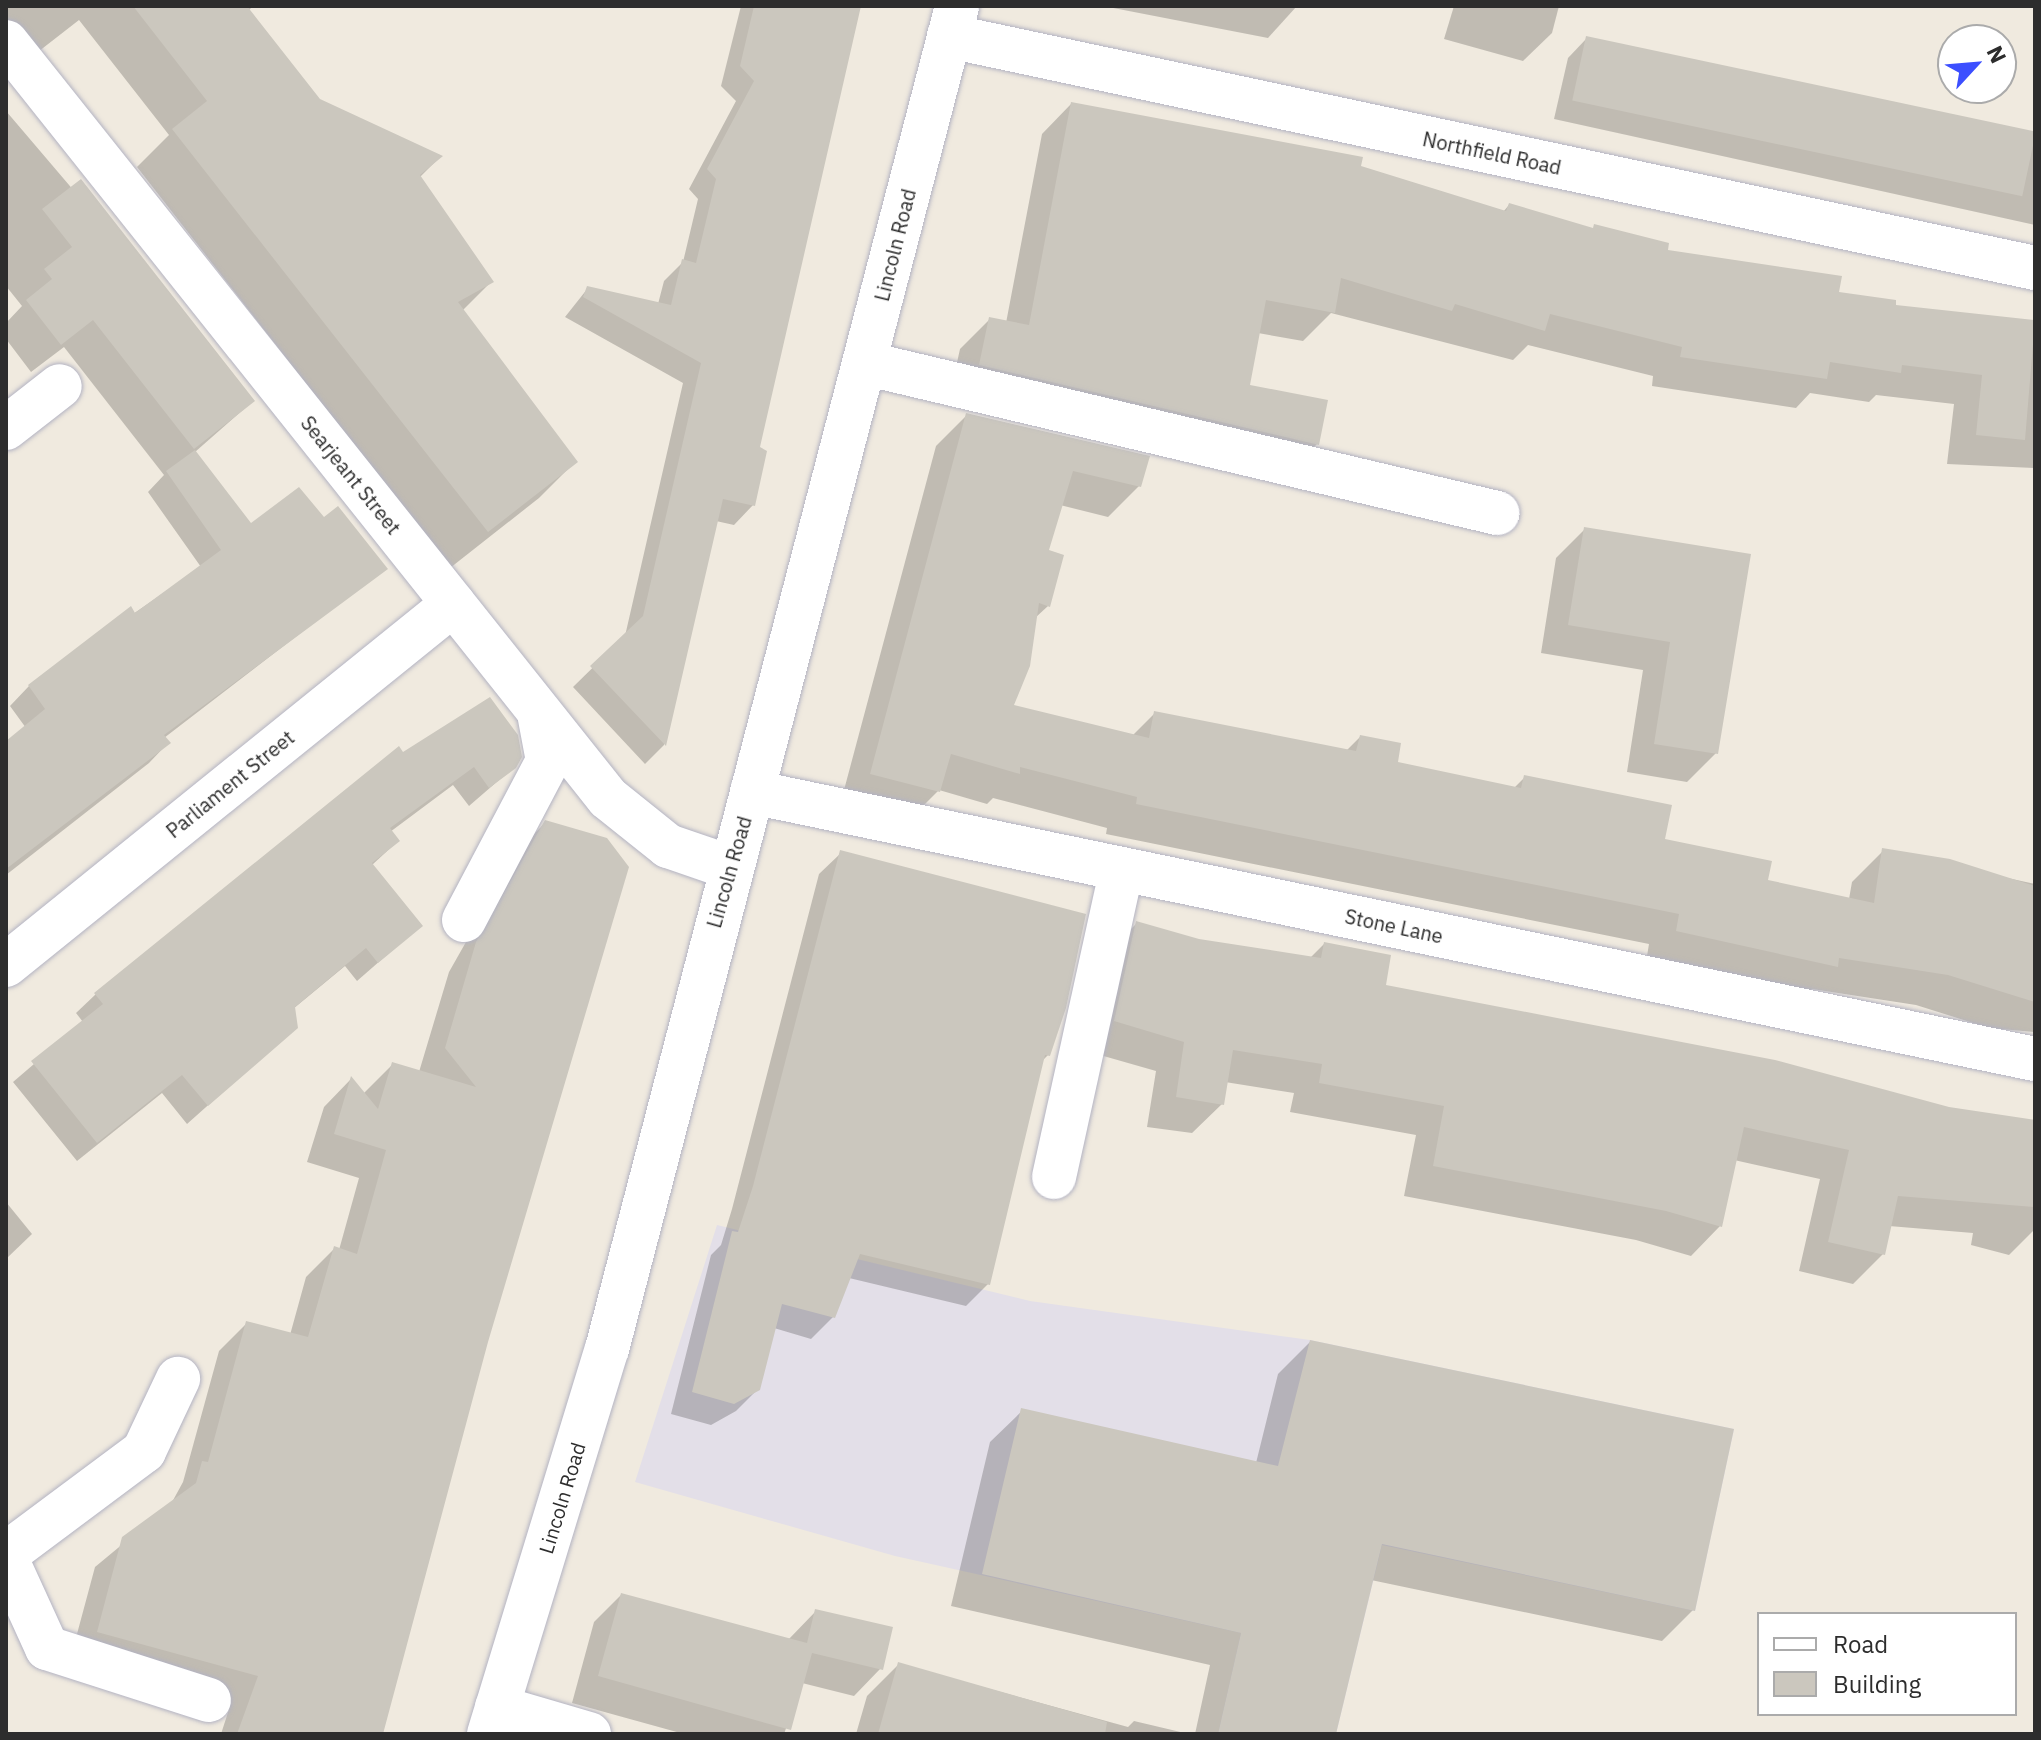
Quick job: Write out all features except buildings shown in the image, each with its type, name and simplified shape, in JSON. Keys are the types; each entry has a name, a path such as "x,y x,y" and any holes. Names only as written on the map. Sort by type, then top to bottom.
{"street":[{"name":"Northfield Road","path":"953,21 2035,268"},
{"name":"Lincoln Road","path":"493,1720 607,1349 729,867 752,792 953,21"},
{"name":"Searjeant Street","path":"6,42 608,798 668,846 729,867"},
{"path":"864,363 1497,513"},
{"path":"6,428 60,386"},
{"name":"Parliament Street","path":"6,965 453,604"},
{"path":"464,920 548,761 539,713"},
{"name":"Stone Lane","path":"752,792 2035,1059"},
{"path":"1054,1177 1122,869"},
{"path":"178,1379 144,1451 6,1556 47,1648 209,1700"},
{"path":"493,1720 589,1734"}],"shaded area":[{"path":"717,1225 1030,1301 1310,1340 1734,1429 1695,1611 1382,1545 1336,1734 1218,1734 1241,1633 895,1556 635,1482"}]}
